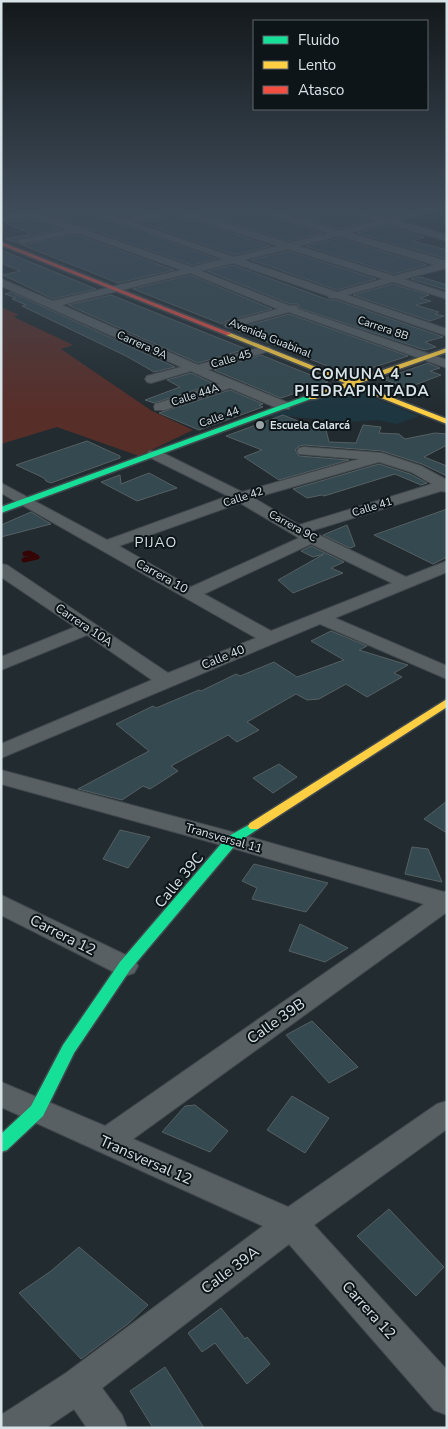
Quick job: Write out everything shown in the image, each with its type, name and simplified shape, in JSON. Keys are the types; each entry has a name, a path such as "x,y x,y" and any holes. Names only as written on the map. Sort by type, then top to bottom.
{"main road":[{"name":"Avenida Guabinal","path":"85,277 447,422"},
{"name":"Avenida Guabinal","path":"108,277 447,412"},
{"name":"Calle 44","path":"1,510 284,406 447,350"},
{"name":"Calle 39C","path":"1,1145 36,1111 68,1049 125,966 232,840 447,702"}],"street":[{"path":"51,305 166,277"},
{"name":"Carrera 8B","path":"208,277 290,309 447,364"},
{"path":"285,277 447,333"},
{"path":"382,277 447,296"},
{"path":"230,325 404,277"},
{"name":"Carrera 9A","path":"1,282 230,384 284,406"},
{"name":"Calle 45","path":"151,380 265,349"},
{"name":"Calle 44A","path":"160,407 230,384"},
{"name":"Carrera 9C","path":"161,451 304,534 406,583"},
{"path":"304,451 382,457 417,471 446,486"},
{"name":"Calle 42","path":"107,545 241,497 382,457"},
{"name":"Carrera 10","path":"1,486 270,638"},
{"name":"Calle 41","path":"192,593 304,534 446,486"},
{"name":"Carrera 10A","path":"1,569 166,681"},
{"name":"Calle 40","path":"1,752 270,638 406,583 443,571"},
{"path":"320,618 447,673"},
{"path":"1,664 89,628"},
{"name":"Transversal 11","path":"1,777 446,901"},
{"name":"Calle 39B","path":"106,1142 446,901"},
{"name":"Carrera 12","path":"1,904 125,966"},
{"name":"Transversal 12","path":"1,1094 291,1223"},
{"name":"Calle 39A","path":"14,1428 78,1385 291,1223 447,1113"},
{"name":"Carrera 12","path":"291,1223 447,1397"},
{"path":"78,1385 108,1428"}],"shaded area":[{"path":"1,307 19,315 14,316 16,318 73,345 61,349 152,411 193,430 139,456 57,427 1,444"},
{"path":"347,387 419,416 397,424 378,420 347,422 287,416 276,418 265,414"}],"building":[{"path":"7,277 66,277 96,289 53,299"},
{"path":"102,277 145,277 118,283"},
{"path":"183,277 194,277 272,309 226,321 222,324 133,289"},
{"path":"221,277 265,277 329,300 336,300 443,337 425,342 436,347 425,350 299,308 298,304 290,304"},
{"path":"299,277 369,277 376,279 337,290"},
{"path":"421,277 447,285 447,290 411,279"},
{"path":"393,284 429,295 420,298 431,301 416,305 439,312 435,314 444,316 430,321 353,295"},
{"path":"11,292 175,367 154,372 126,356 22,306 26,305 12,299 16,298 5,294"},
{"path":"111,295 246,349 198,363 68,305"},
{"path":"289,314 408,356 350,375 234,329"},
{"path":"261,355 328,382 281,398 214,370"},
{"path":"428,363 440,368 430,371 441,375 407,388 383,379"},
{"path":"191,373 214,384 154,403 145,400 180,387 167,380"},
{"path":"230,390 263,404 259,405 263,407 199,430 159,413"},
{"path":"283,415 320,430 326,430 329,442 356,443 363,425 381,427 379,433 399,434 405,439 435,433 447,434 447,445 424,457 447,466 447,476 422,464 382,451 304,445 299,446 295,450 299,456 349,460 279,480 244,457 262,450 226,436"},
{"path":"87,441 120,456 120,458 51,483 16,465"},
{"path":"379,464 410,474 427,483 421,485 395,474 324,496 307,498 293,489"},
{"path":"149,473 177,488 137,501 101,482 120,475 121,484"},
{"path":"447,509 447,557 433,564 374,535"},
{"path":"31,512 51,524 1,537 1,525"},
{"path":"347,525 355,546 350,548 323,535"},
{"path":"311,546 344,562 331,568 343,573 293,593 278,580 324,554 313,557 301,551"},
{"path":"331,631 367,646 359,650 408,665 394,673 402,677 367,697 346,684 319,699 307,700 296,694 247,722 259,730 237,742 228,735 171,766 178,771 150,789 143,786 122,800 78,789 149,751 116,724 153,706 156,708 199,690 201,691 236,674 240,676 274,662 297,677 344,660 311,641"},
{"path":"279,764 297,777 273,793 253,778"},
{"path":"447,801 447,833 424,819"},
{"path":"120,830 150,837 128,868 103,859"},
{"path":"412,847 428,849 442,882 405,874"},
{"path":"254,864 328,883 306,912 252,899 257,888 242,881"},
{"path":"300,924 348,948 325,962 289,951"},
{"path":"312,1021 358,1067 329,1083 286,1035"},
{"path":"292,1096 329,1118 305,1153 267,1130"},
{"path":"195,1105 228,1131 210,1152 162,1132 185,1106"},
{"path":"389,1209 444,1267 416,1296 357,1236"},
{"path":"79,1247 148,1305 129,1323 81,1359 19,1293 51,1271"},
{"path":"221,1308 245,1339 247,1337 270,1364 247,1384 215,1343 202,1352 188,1333"},
{"path":"165,1367 204,1428 153,1428 130,1391"}],"waterway":[{"path":"24,560 37,557 29,553 25,554"}],"traffic: fast":[{"path":"1,510 312,397"},
{"path":"1,1145 37,1111 68,1049 125,966 232,840 254,826"}],"traffic: slow":[{"path":"228,334 447,422"},
{"path":"312,397 447,350"},
{"path":"254,826 447,702"}],"traffic: jam":[{"path":"85,277 228,334"}],"place":[{"name":"Escuela Calarcá","path":"260,425"}],"district":[{"name":"COMUNA 4 - PIEDRAPINTADA","path":"362,382"},
{"name":"PIJAO","path":"156,542"}]}
